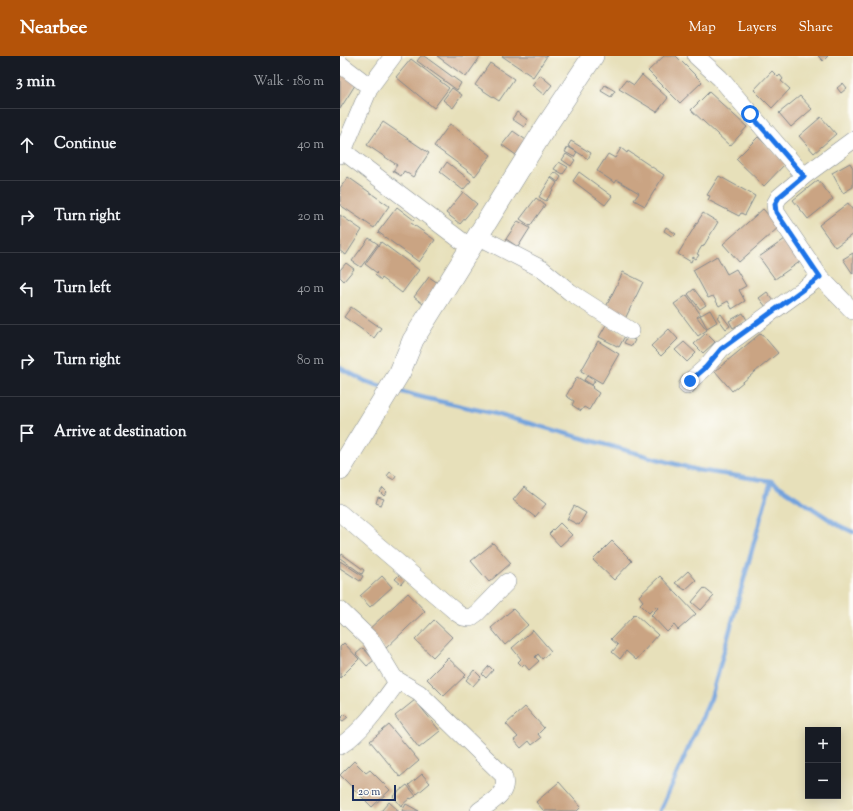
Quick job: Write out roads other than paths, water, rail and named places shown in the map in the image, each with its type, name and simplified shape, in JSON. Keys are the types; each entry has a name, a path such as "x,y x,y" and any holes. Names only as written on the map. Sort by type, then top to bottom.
{"main road":[{"path":"340,470 400,372 413,340 547,125 593,56"}],"street":[{"path":"393,56 370,87 342,153 474,242 542,269 570,292 631,331"},
{"path":"696,56 720,78 804,176"},
{"path":"340,64 370,87"},
{"path":"851,147 804,176 779,197 775,204 776,212 820,277 853,311"},
{"path":"687,386 721,349 820,277"},
{"path":"340,513 413,577 463,617 470,618 477,613 507,582"},
{"path":"340,610 370,640 394,678 419,693 503,775 505,781 502,793 479,811"},
{"path":"340,746 350,740 382,704 398,681"}],"waterway":[{"path":"340,368 365,381 384,387"},
{"path":"395,390 492,413 697,470 771,481 838,525 853,532"},
{"path":"660,811 711,698 771,481"}]}
